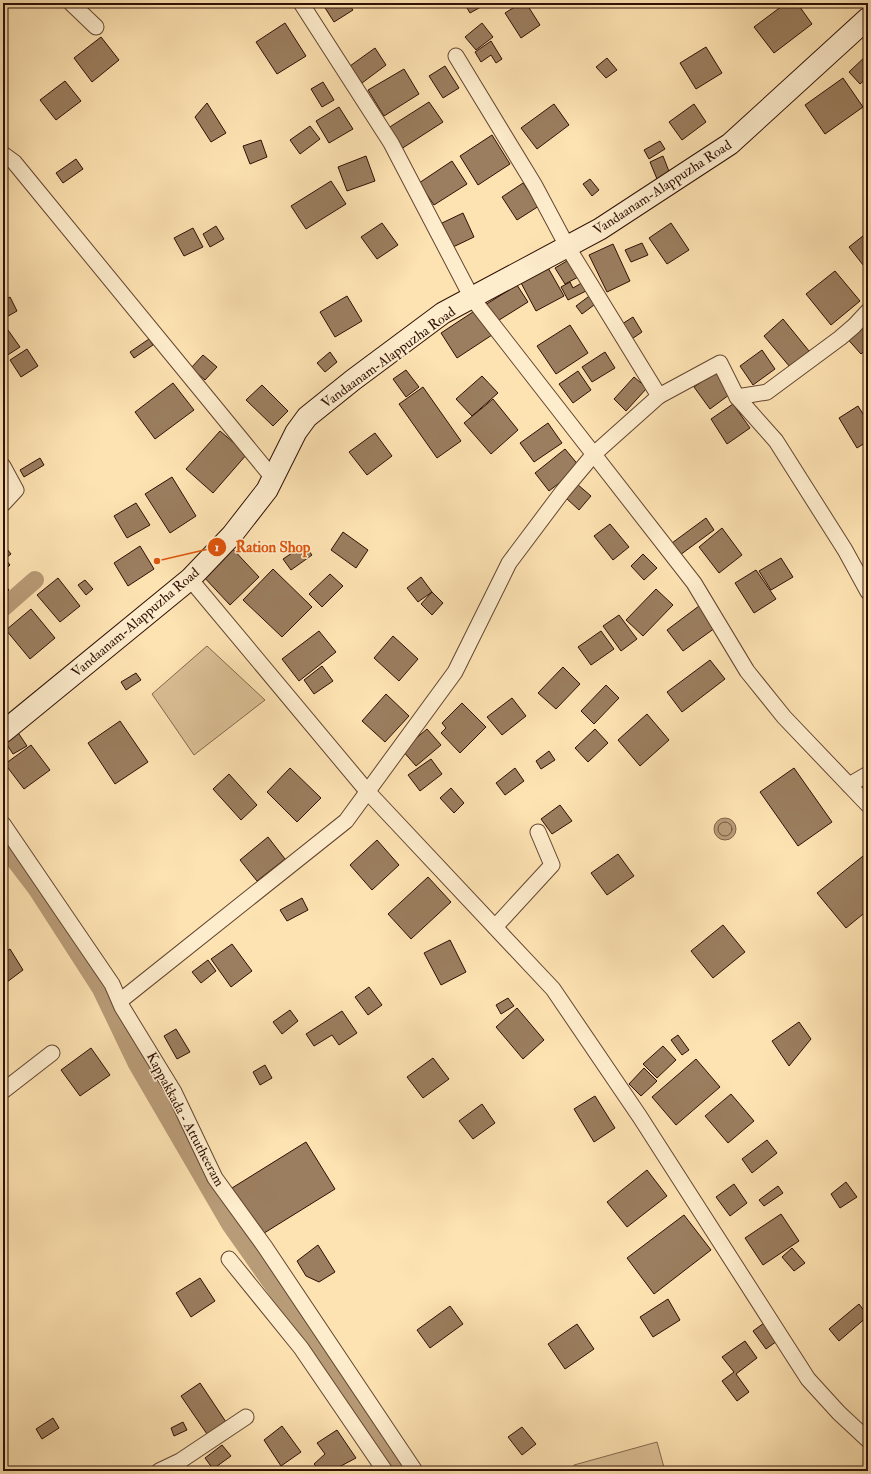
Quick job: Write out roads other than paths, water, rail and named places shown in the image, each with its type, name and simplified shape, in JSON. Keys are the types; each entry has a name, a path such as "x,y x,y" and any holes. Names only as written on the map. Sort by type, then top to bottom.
{"main road":[{"name":"Vandaanam-Alappuzha Road","path":"3,732 190,579 232,535 267,490 296,432 307,417 353,380 437,318 600,229 730,144 868,18"}],"street":[{"path":"71,3 96,27"},
{"path":"301,3 391,142 472,298 694,583 748,671 784,717 868,805"},
{"path":"456,56 535,186 568,246 659,396"},
{"path":"3,154 14,162 273,478"},
{"path":"737,397 767,392 840,338 868,310"},
{"path":"120,1001 346,820 455,672 509,563 563,491 594,454 659,396 720,363 737,397 776,441 845,550 868,592"},
{"path":"3,466 16,490 3,504"},
{"path":"190,579 367,791 553,989 640,1116 808,1379 839,1413 868,1440"},
{"path":"849,785 868,774"},
{"name":"Kappakkada - Attutheeram","path":"3,824 112,984 120,1001 174,1092 215,1178 265,1247 415,1471"},
{"path":"495,927 552,865 538,832"},
{"path":"3,1091 52,1053"},
{"path":"229,1259 301,1348 385,1471"},
{"path":"159,1471 180,1461 246,1416"}],"water":[{"path":"725,818 733,821 736,829 733,837 725,840 717,837 714,829 717,821"}],"waterway":[{"path":"3,608 35,580"},
{"path":"3,845 36,888 101,989 137,1064 230,1224 404,1471"}],"place":[{"name":"Ration Shop","path":"157,561"}]}
